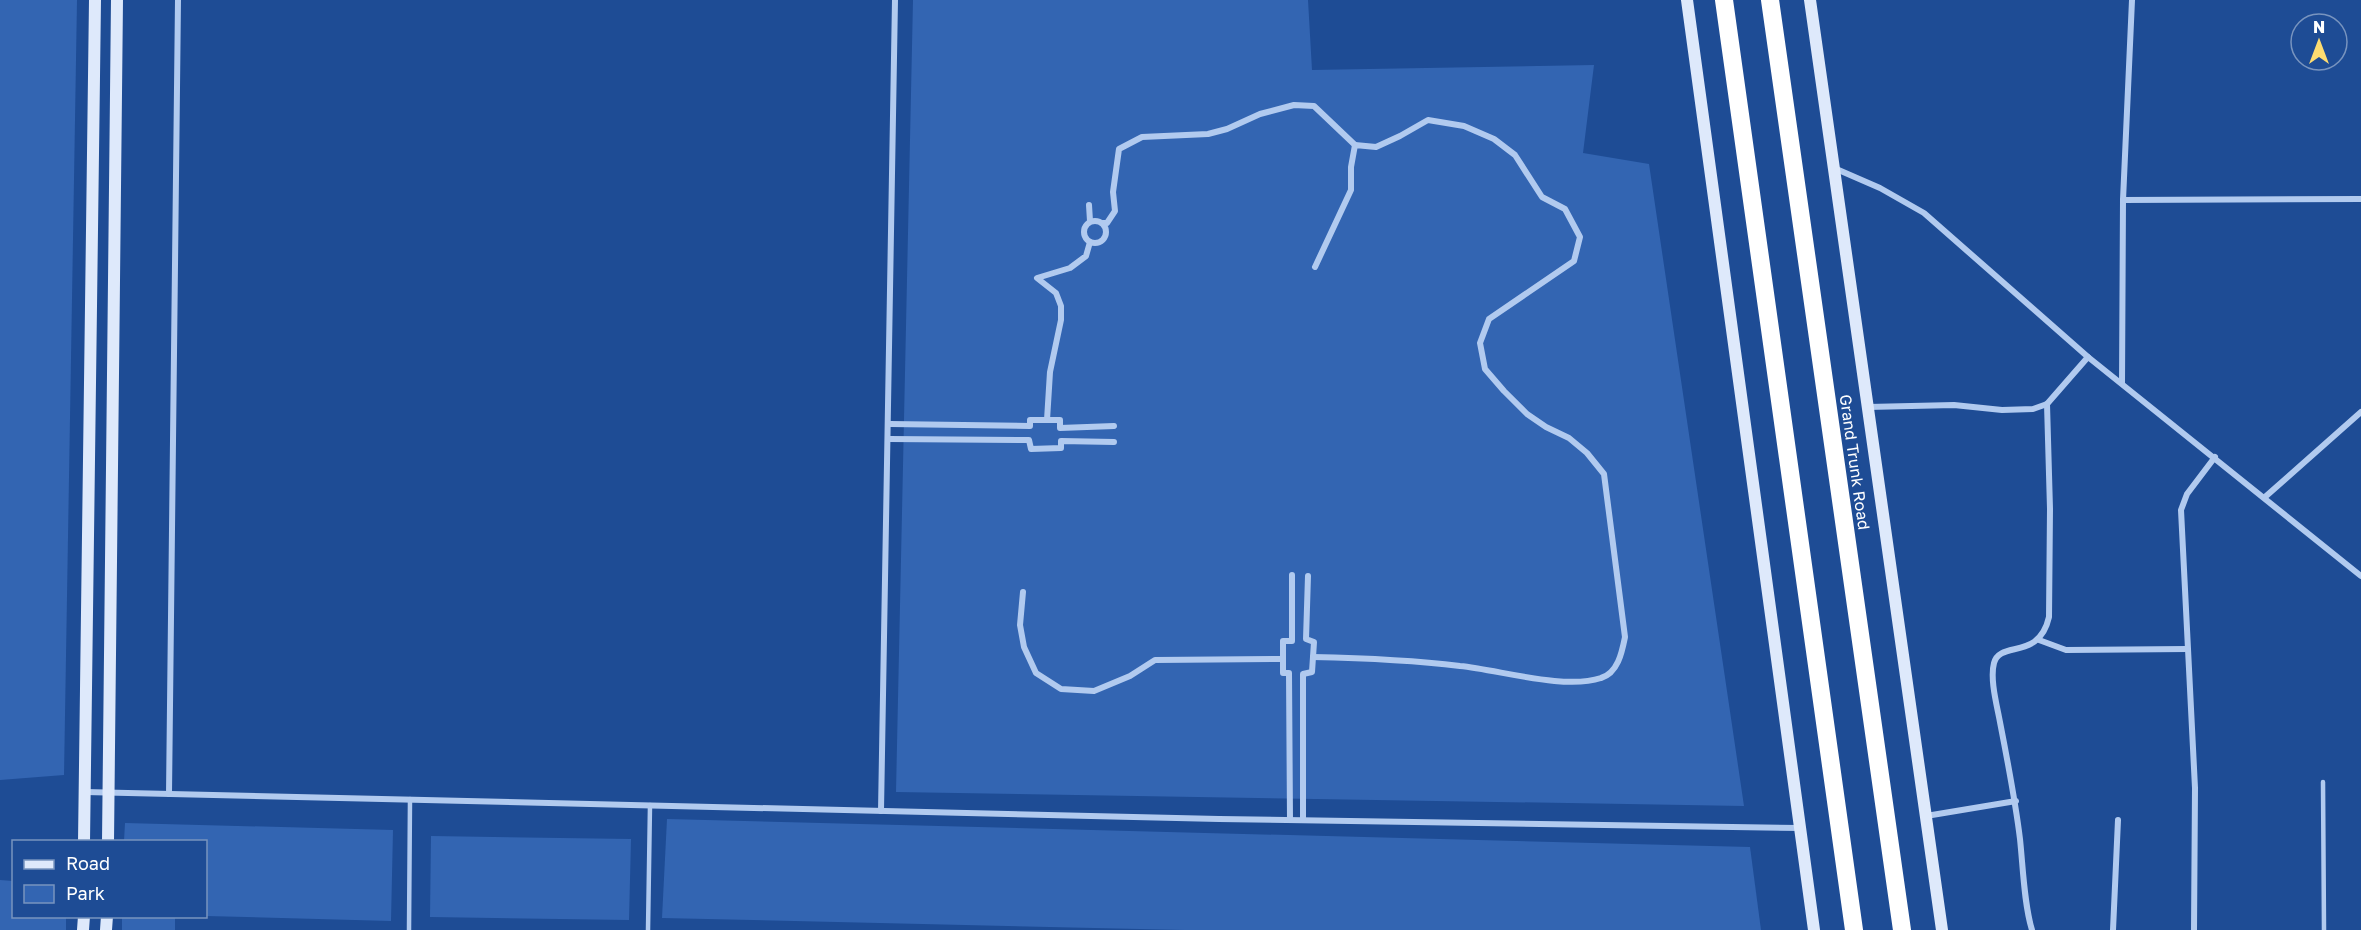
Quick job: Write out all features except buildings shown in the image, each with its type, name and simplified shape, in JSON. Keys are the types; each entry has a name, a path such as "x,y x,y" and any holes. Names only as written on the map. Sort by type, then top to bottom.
{"highway":[{"path":"1724,0 1854,930"},
{"name":"Grand Trunk Road","path":"1770,0 1902,930"}],"street":[{"path":"84,840 95,0"},
{"path":"108,840 117,0"},
{"path":"169,794 178,0"},
{"path":"881,811 890,424 895,0"},
{"path":"1687,0 1814,930"},
{"path":"1810,0 1942,930"},
{"path":"2122,383 2123,200 2132,0"},
{"path":"1090,221 1107,223 1115,211 1113,192 1119,149 1142,137 1208,134 1227,129 1260,114 1294,105 1314,106 1355,145 1376,147 1428,120 1464,126 1494,139 1515,155 1542,197 1566,208 1580,237 1574,261 1489,319 1480,343 1485,369 1504,391 1527,414 1546,427 1569,438 1587,453 1604,474 1621,590 1625,637 1620,662 1604,678 1577,683 1462,666 1393,659 1313,657"},
{"path":"1315,267 1352,190 1351,167 1355,145"},
{"path":"1833,168 1880,188 1924,213 2088,357 2361,576"},
{"path":"2123,200 2361,199"},
{"path":"1089,205 1090,221 1083,230 1085,238 1090,242 1098,242 1105,238 1106,230 1103,223"},
{"path":"1047,420 1050,372 1061,320 1061,306 1056,293 1037,278 1070,268 1086,256 1090,242"},
{"path":"1867,407 1954,405 2032,409 2047,404 2088,357"},
{"path":"2032,930 2016,801 1997,707 1993,671 1994,660 2000,654 2039,640 2046,630 2049,617 2050,509 2047,404"},
{"path":"2265,497 2361,412"},
{"path":"890,424 1030,426 1030,420 1059,420 1060,428 1114,426"},
{"path":"889,439 1029,440 1031,449 1061,448 1061,441 1114,442"},
{"path":"2194,930 2195,788 2181,510 2187,494 2215,457"},
{"path":"1290,820 1289,673 1284,673 1284,641 1292,641 1292,575"},
{"path":"1303,820 1303,674 1312,672 1314,642 1306,639 1308,576"},
{"path":"1023,592 1020,625 1024,647 1036,673 1061,689 1094,691 1130,676 1155,660 1284,659"},
{"path":"2039,640 2066,650 2187,649"},
{"path":"85,792 1290,820 1800,828"},
{"path":"1926,816 2016,801"},
{"path":"2113,930 2118,820"}],"lane":[{"path":"2323,782 2324,930"},
{"path":"409,930 410,800"},
{"path":"648,930 650,805"}],"green space":[{"path":"0,0 77,0 64,775 0,780"},
{"path":"913,0 1308,0 1312,70 1594,65 1583,153 1649,164 1744,806 896,792"},
{"path":"667,819 1750,847 1761,930 1184,930 662,918"},
{"path":"125,823 393,830 391,921 207,916 207,840 124,840"},
{"path":"431,836 631,839 629,920 430,917"},
{"path":"0,880 12,881 12,918 66,918 66,930 0,930"},
{"path":"122,918 175,918 175,930 122,930"}]}
